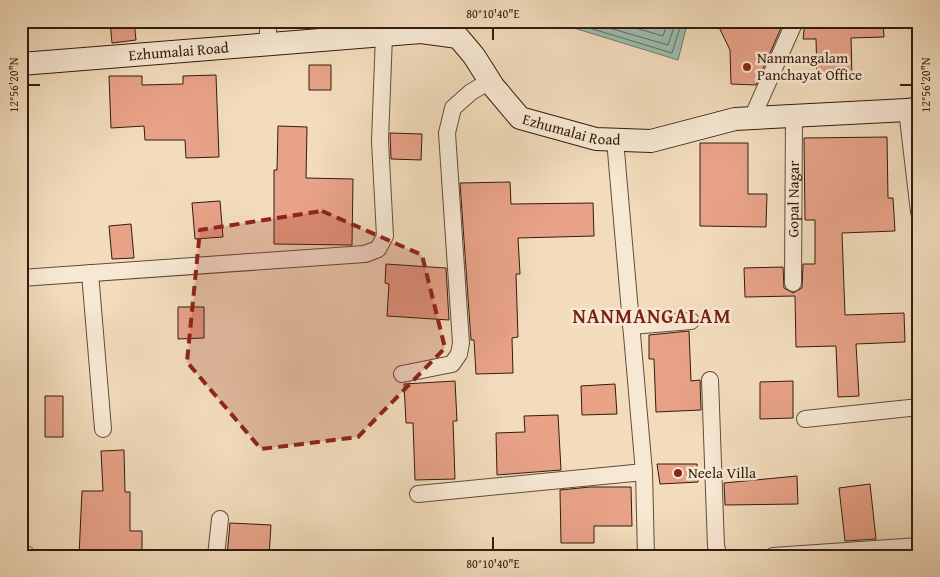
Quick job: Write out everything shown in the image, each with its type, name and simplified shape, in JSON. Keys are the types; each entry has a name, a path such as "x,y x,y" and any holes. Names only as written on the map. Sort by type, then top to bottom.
{"street":[{"path":"268,21 268,44"},
{"path":"752,118 796,21"},
{"name":"Ezhumalai Road","path":"21,64 421,32 458,37 520,118 596,139 652,141 735,119 913,109"},
{"path":"21,278 365,254 378,249 385,236 380,141 384,35"},
{"path":"402,374 452,364 459,354 461,344 447,133 452,108 471,92 490,81"},
{"path":"913,109 919,212"},
{"name":"Gopal Nagar","path":"793,282 794,116"},
{"path":"615,140 644,472 646,556"},
{"path":"90,273 103,429"},
{"path":"631,326 691,322"},
{"path":"710,380 716,546 719,556"},
{"path":"805,419 919,407"},
{"path":"418,494 644,472"},
{"path":"216,556 220,519"},
{"path":"773,556 919,546"}],"highlighted area":[{"path":"322,211 422,255 445,348 358,437 261,449 187,362 200,230"}],"water":[{"path":"551,21 688,21 678,60"}],"building":[{"path":"110,21 134,21 136,40 112,43"},
{"name":"Nanmangalam Panchayat Office","path":"716,21 784,21 756,85 731,84 730,50"},
{"path":"805,21 883,21 884,37 851,38 852,77 817,77 816,39 803,39"},
{"path":"309,65 331,65 331,90 309,90"},
{"path":"216,75 219,157 186,158 185,140 145,140 144,126 111,128 109,76 142,76 142,85 183,84 183,76"},
{"path":"278,126 307,127 306,178 353,179 352,245 274,244 274,170 277,170"},
{"path":"390,133 422,134 421,160 391,159"},
{"path":"887,137 888,198 893,198 895,231 842,233 845,315 904,313 905,342 856,344 859,396 838,397 836,346 796,347 795,296 745,297 744,268 783,267 784,288 793,293 802,288 803,264 815,264 815,220 805,220 804,138"},
{"path":"700,143 748,143 748,194 767,194 766,227 700,226"},
{"path":"510,182 511,204 593,203 594,236 518,238 520,274 516,274 518,337 512,338 513,373 476,374 474,340 471,340 460,183"},
{"path":"220,201 223,237 195,239 192,203"},
{"path":"131,224 134,258 112,259 109,226"},
{"path":"386,264 446,268 449,320 387,316 389,284 385,283"},
{"path":"178,307 204,307 204,338 178,339"},
{"path":"689,331 691,381 700,380 701,410 656,412 654,359 649,359 649,335"},
{"path":"455,381 457,421 453,421 455,479 415,480 413,423 406,423 404,384"},
{"path":"793,381 793,418 760,419 760,382"},
{"path":"615,384 617,414 582,415 581,386"},
{"path":"45,396 63,396 63,437 45,437"},
{"path":"558,415 561,470 497,475 496,433 525,432 524,416"},
{"path":"124,450 125,492 130,492 130,531 142,531 142,556 79,556 82,491 103,491 101,451"},
{"name":"Neela Villa","path":"657,464 697,464 698,482 660,484"},
{"path":"797,476 798,504 725,505 724,483"},
{"path":"870,484 876,539 845,541 839,488"},
{"path":"590,487 631,487 632,526 594,526 594,543 561,543 560,490"},
{"path":"230,523 271,525 269,556 227,556"}],"place":[{"name":"Nanmangalam Panchayat Office","path":"747,67"},
{"name":"Neela Villa","path":"678,473"}],"district":[{"name":"NANMANGALAM","path":"652,316"}]}
